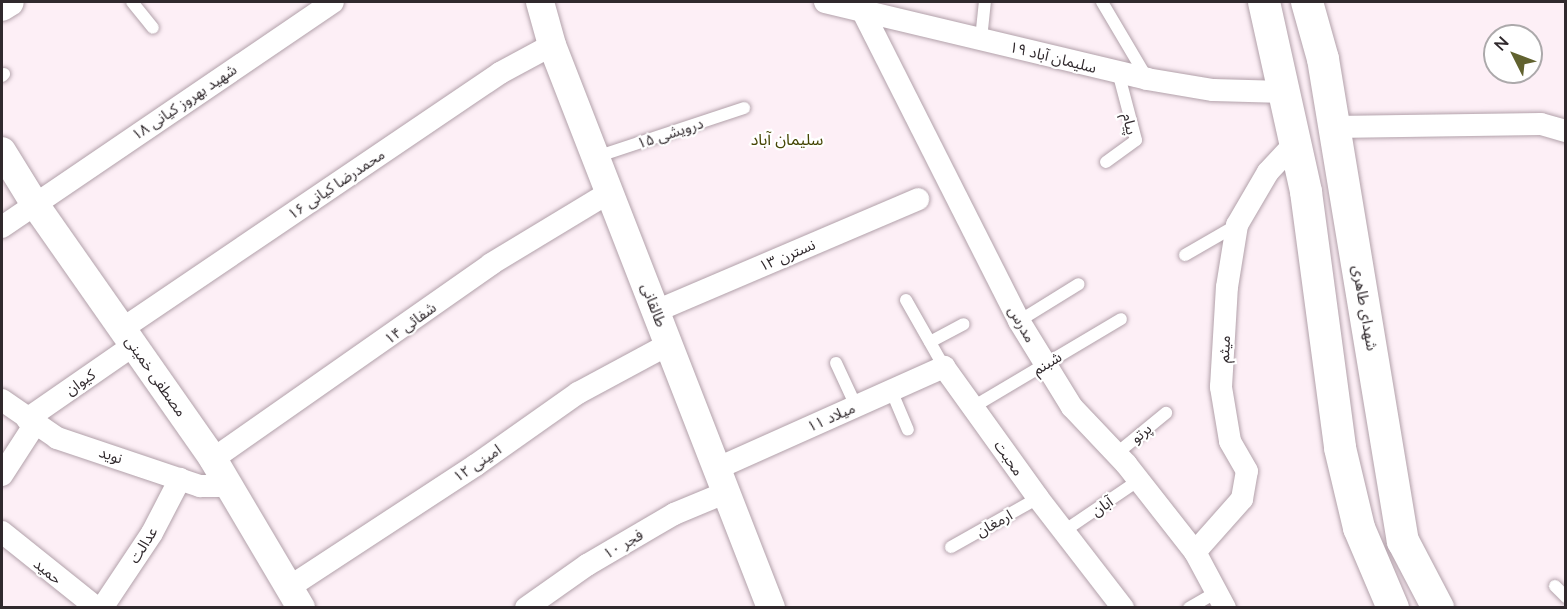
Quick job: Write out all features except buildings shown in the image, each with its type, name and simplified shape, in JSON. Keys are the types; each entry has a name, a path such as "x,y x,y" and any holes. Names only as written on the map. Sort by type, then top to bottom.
{"main road":[{"path":"1264,2 1306,192 1340,447 1359,528 1385,605"},
{"name":"شهدای طاهری","path":"1307,2 1323,59 1403,541 1438,608"}],"street":[{"path":"2,7 10,2"},
{"name":"شهید بهروز کیانی ۱۸","path":"2,227 34,203 333,2"},
{"name":"طالقانی","path":"540,2 552,45 771,608"},
{"name":"سلیمان آباد ۱۹","path":"825,2 1148,79 1213,90 1284,92"},
{"name":"مدرس","path":"863,12 1019,321 1072,407 1139,480 1195,552 1221,600"},
{"name":"محمدرضا کیانی ۱۶","path":"128,337 500,73 552,45"},
{"path":"1334,127 1541,124 1566,131"},
{"name":"میثم","path":"1195,552 1242,499 1247,471 1230,441 1221,387 1227,287 1237,225 1268,172 1295,143"},
{"name":"مصطفی خمینی","path":"2,151 34,203 213,459 295,598"},
{"name":"شفائی ۱۴","path":"213,459 491,264 610,192"},
{"name":"نسترن ۱۳","path":"657,311 918,199"},
{"name":"کیوان","path":"31,422 128,337"},
{"name":"امینی ۱۲","path":"295,598 578,393 669,344"},
{"name":"میلاد ۱۱","path":"723,480 856,406 944,367"},
{"name":"محبت","path":"944,367 1038,498 1123,608"},
{"name":"نوید","path":"2,400 57,438 200,486 229,486"},
{"path":"2,475 31,422"},
{"name":"عدالت","path":"102,608 152,533 180,479"},
{"name":"فجر ۱۰","path":"526,608 587,565 664,520 723,480"},
{"name":"حمید","path":"2,532 97,608"}],"lane":[{"path":"132,2 153,28"},
{"path":"981,39 985,2"},
{"path":"1101,2 1148,79"},
{"name":"پیام","path":"1106,162 1136,140 1118,72"},
{"name":"درویشی ۱۵","path":"596,157 744,108"},
{"path":"1185,255 1237,225"},
{"path":"1019,321 1079,284"},
{"name":"محبت","path":"906,300 944,367"},
{"name":"شبنم","path":"973,407 1121,320"},
{"path":"930,342 964,324"},
{"path":"836,363 856,406"},
{"path":"891,390 908,430"},
{"name":"پرتو","path":"1116,454 1166,413"},
{"name":"آبان","path":"1064,531 1139,480"},
{"name":"ارمغان","path":"951,547 1038,498"},
{"path":"1555,586 1566,597"},
{"path":"1189,608 1221,600"}],"district":[{"name":"سلیمان آباد","path":"787,139"}]}
